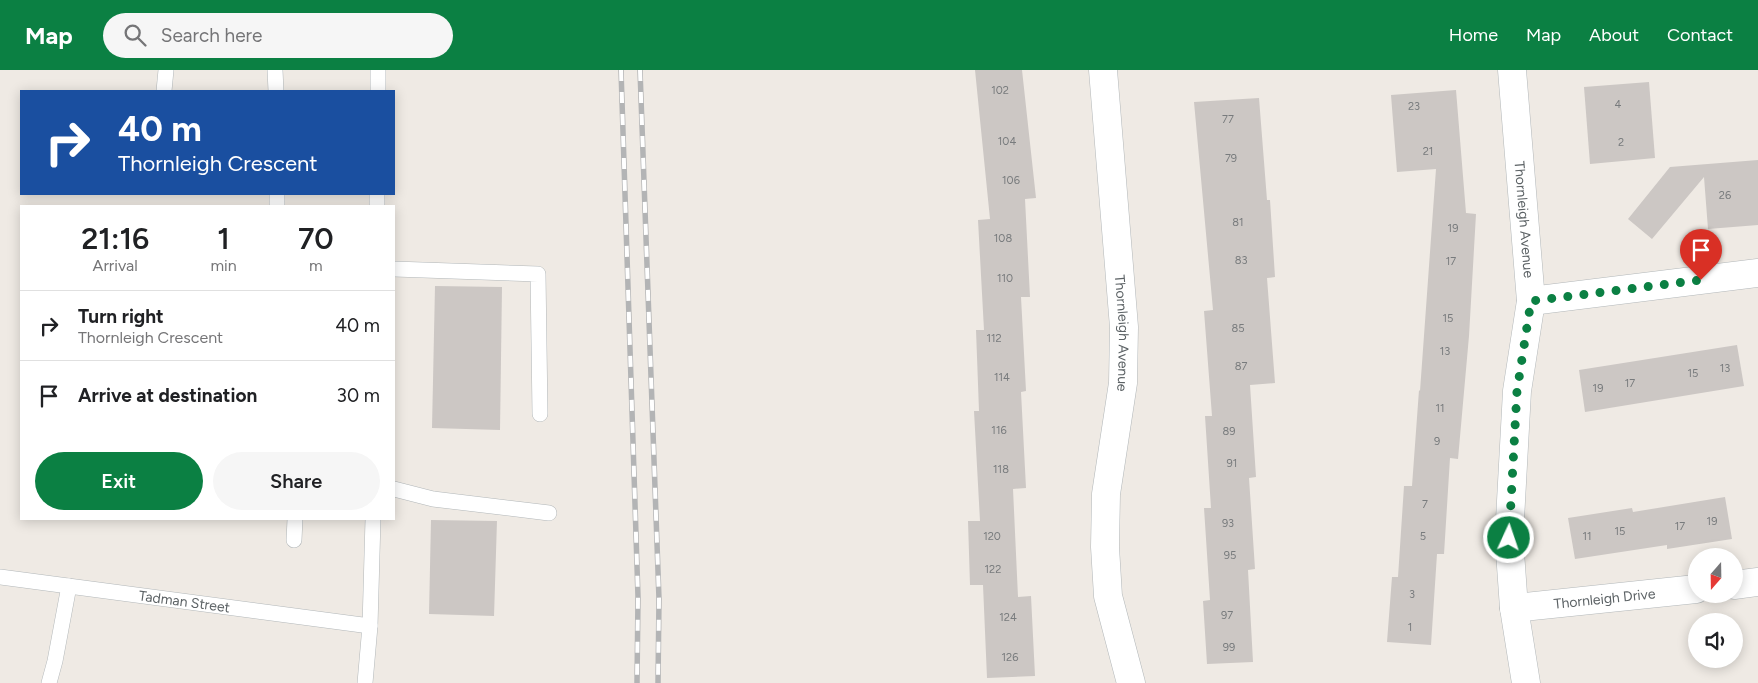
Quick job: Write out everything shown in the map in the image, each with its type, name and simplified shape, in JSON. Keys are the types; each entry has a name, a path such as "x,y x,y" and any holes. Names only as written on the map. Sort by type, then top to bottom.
{"street":[{"name":"Thornleigh Avenue","path":"1103,70 1124,327 1123,383 1106,494 1105,547 1108,596 1131,683"},
{"name":"Thornleigh Avenue","path":"1512,70 1531,301 1517,391 1509,528 1514,608 1526,683"},
{"path":"1531,301 1758,273"},
{"path":"1743,584 1758,582"},
{"name":"Thornleigh Drive","path":"1514,608 1688,590"}],"lane":[{"path":"164,90 166,70"},
{"path":"276,70 276,90"},
{"path":"378,70 378,90"},
{"path":"395,269 538,274 540,414"},
{"path":"395,489 433,499 550,513"},
{"path":"294,540 295,520"},
{"path":"365,683 370,626 373,520"},
{"name":"Tadman Street","path":"0,577 370,626"},
{"path":"49,683 69,586"}],"building":[{"path":"975,70 1022,70 1036,198 1025,199 1030,297 1021,297 1026,391 1021,392 1026,488 1013,489 1018,597 1031,596 1035,676 987,678 983,585 970,585 968,521 980,521 974,411 979,411 976,330 984,330 978,220 990,219"},
{"path":"1649,82 1655,158 1590,164 1584,87"},
{"path":"1456,90 1466,213 1476,214 1469,336 1458,459 1450,458 1444,554 1437,554 1431,645 1387,642 1392,577 1398,577 1404,486 1412,486 1436,169 1397,172 1391,95"},
{"path":"1259,98 1267,200 1270,200 1275,277 1267,278 1275,383 1250,385 1256,477 1249,478 1255,569 1248,570 1253,662 1207,664 1203,601 1210,600 1204,508 1211,508 1205,416 1212,416 1204,311 1213,310 1194,102"},
{"path":"1758,160 1758,225 1708,229 1704,177 1652,239 1628,219 1670,167"},
{"path":"435,286 502,287 500,430 432,428"},
{"path":"1737,345 1744,386 1585,412 1579,370"},
{"path":"1725,497 1732,539 1667,549 1667,545 1575,559 1568,518 1632,508 1633,512"},
{"path":"431,520 497,521 494,616 429,614"}],"railway":[{"path":"621,70 638,597 637,683"},
{"path":"640,70 659,599 658,683"}],"route":[{"path":"1509,538 1517,391 1531,301 1701,280"}]}
